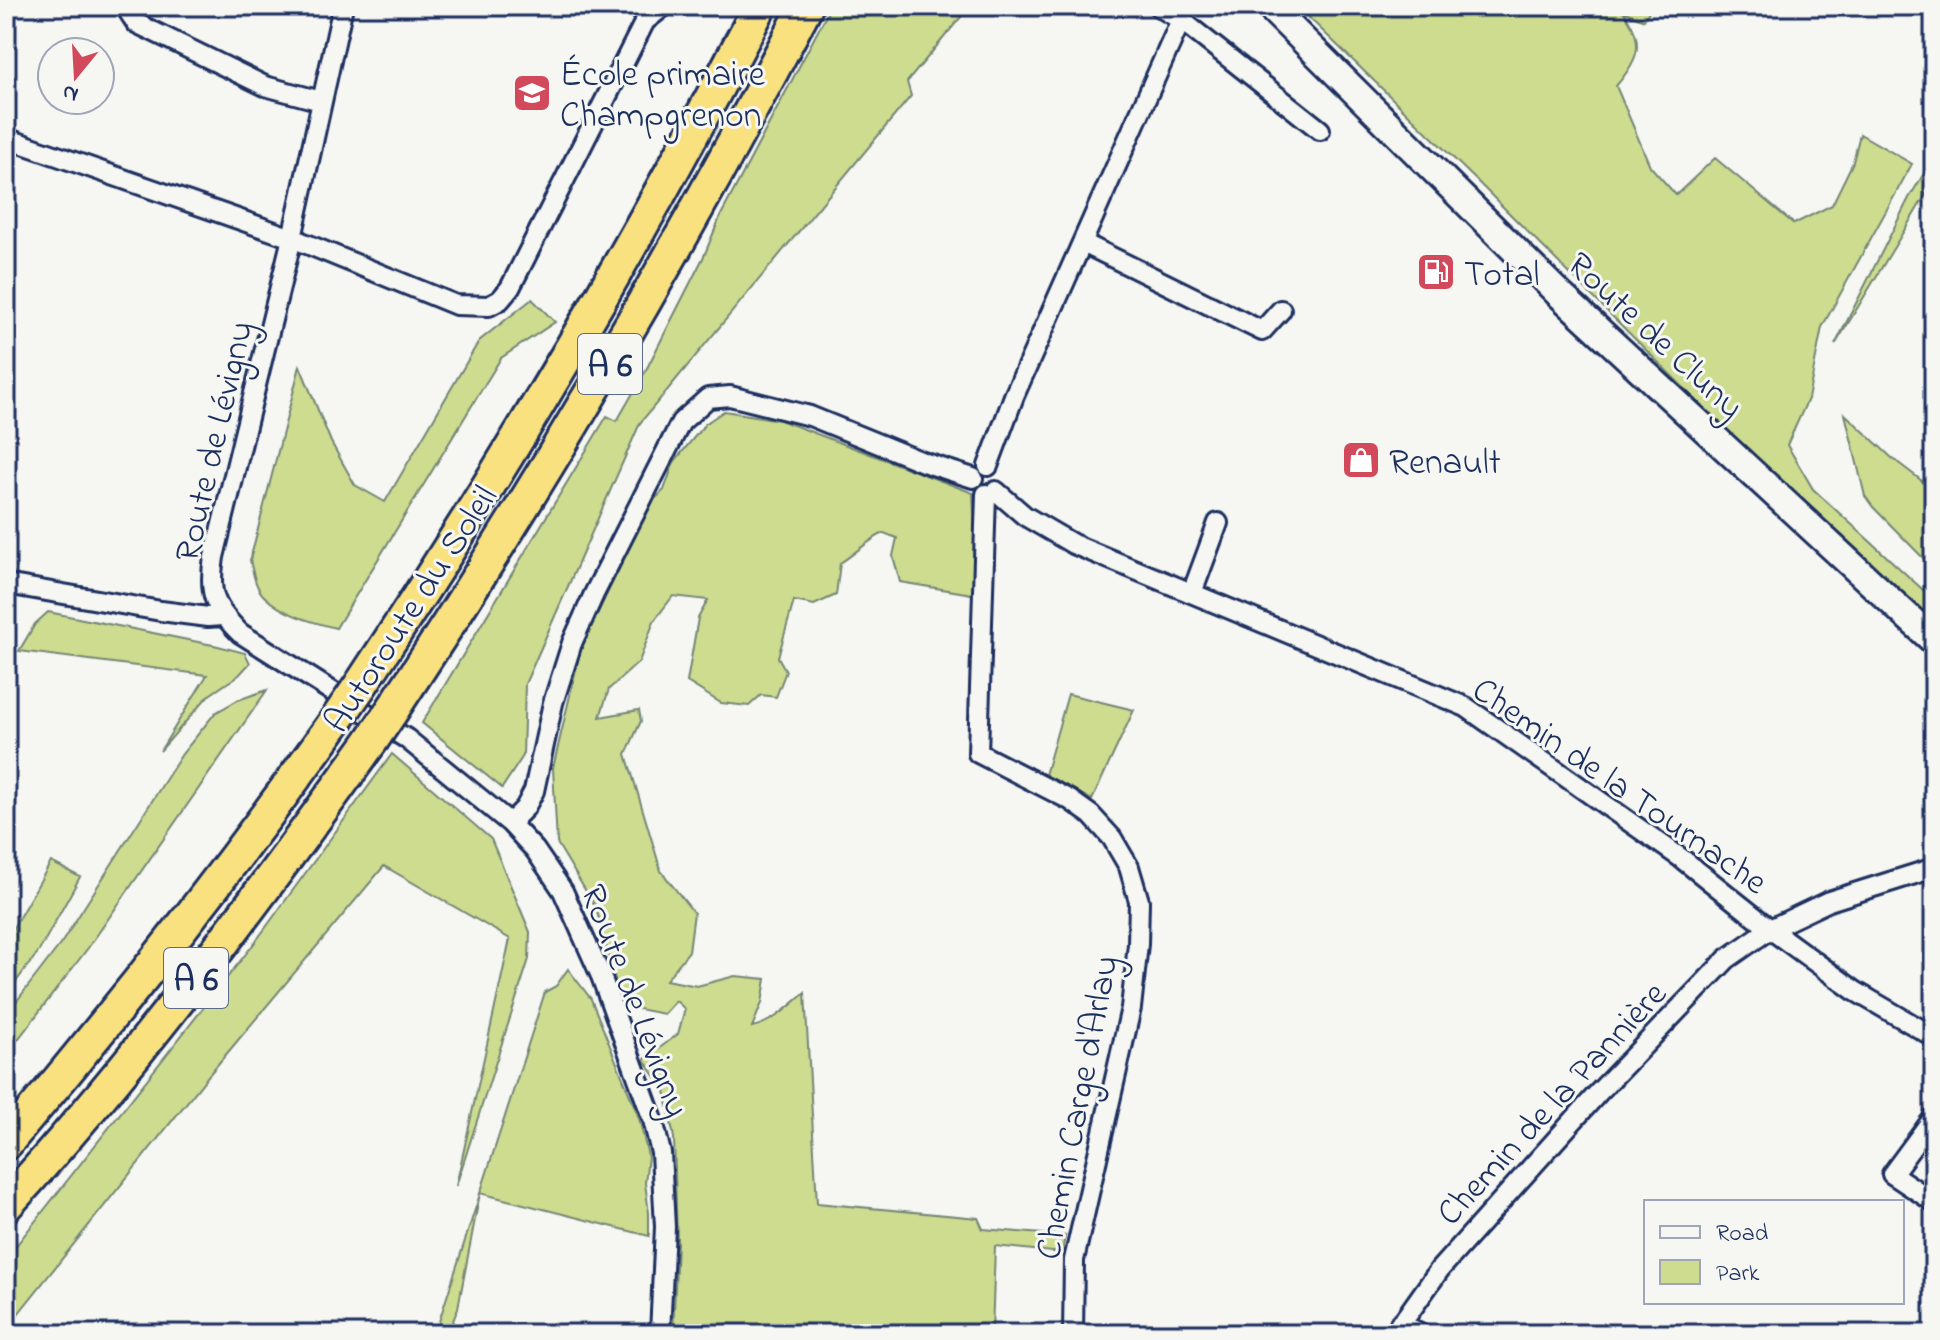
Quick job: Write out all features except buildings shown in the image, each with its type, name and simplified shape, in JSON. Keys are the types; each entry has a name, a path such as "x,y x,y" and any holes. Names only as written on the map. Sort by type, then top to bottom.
{"highway":[{"name":"Autoroute du Soleil","path":"6,1143 161,958 240,854 335,722 438,569 535,412 646,218 760,6"},
{"name":"Autoroute du Soleil","path":"6,1205 193,982 277,872 393,709 477,582 615,355 806,6"}],"main road":[{"name":"Route de Cluny","path":"1269,6 1557,292 1934,641"}],"street":[{"path":"125,6 136,23 265,86 321,101"},
{"name":"Route de Lévigny","path":"343,6 292,238 214,557 212,588 222,616 240,633 407,739 510,823 535,850 563,891 601,976 653,1120 661,1153 665,1227 660,1334"},
{"path":"6,138 292,238 456,305 489,306 500,300 510,288 645,21 664,6"},
{"path":"1158,6 1181,20 1320,130"},
{"path":"981,472 1181,20"},
{"path":"1083,243 1262,331 1281,310"},
{"path":"510,823 525,808 534,791 553,703 572,643 594,594 681,422 708,398 730,396 810,416 923,462 1000,475 1001,481 991,492"},
{"name":"Chemin de la Tournache","path":"991,492 1073,544 1466,707 1681,858 1855,991 1934,1037"},
{"name":"Chemin Carge d'Arlay","path":"991,492 978,753 1070,800 1091,815 1112,838 1129,867 1139,901 1131,1008 1074,1260 1073,1334"},
{"path":"1192,593 1218,523"},
{"path":"6,584 161,611 222,616"},
{"name":"Chemin de la Pannière","path":"1397,1329 1440,1269 1598,1093 1727,959 1770,929 1829,901 1934,868"},
{"path":"1934,1117 1892,1174 1934,1202"},
{"path":"1397,1329 1422,1334"}],"green space":[{"path":"831,6 970,6 907,82 911,96 640,423 525,684 523,756 502,788 422,723 607,416 617,421 645,372 704,256 720,217"},
{"path":"1297,6 1652,6 1644,20 1623,11 1635,32 1637,50 1630,67 1616,86 1650,166 1676,195 1715,158 1794,224 1832,205 1853,162 1860,134 1912,164 1822,327 1808,399 1787,445 1813,489 1934,600 1934,623 1749,453"},
{"path":"1934,157 1934,181 1835,345 1909,198"},
{"path":"532,299 555,322 501,358 336,628 289,613 264,596 256,584 250,560 300,366 331,442 355,485 385,502 479,341"},
{"path":"724,411 780,420 973,493 978,595 900,582 893,556 897,538 884,533 840,563 836,595 814,605 794,601 778,657 786,671 776,697 761,695 749,706 721,703 687,682 698,618 708,600 673,596 654,621 639,662 609,689 600,717 639,710 641,721 626,754 661,871 694,913 689,951 666,980 697,986 735,976 766,979 762,1003 752,1027 774,1018 805,993 817,1203 978,1218 983,1229 1065,1236 1062,1253 995,1246 992,1334 673,1334 677,1242 674,1138 665,1090 644,1060 678,1034 685,1009 676,1001 664,1014 622,1006 596,908 557,843 553,768 581,648 650,504 664,490 674,462 705,424"},
{"path":"1845,414 1892,458 1934,490 1934,569 1865,496"},
{"path":"48,612 218,646 245,653 250,663 239,675 208,696 160,751 207,675 19,651 35,624"},
{"path":"267,690 88,948 6,1055 6,1015 62,942 182,754 215,713 238,700"},
{"path":"1068,694 1134,710 1092,800 1045,775"},
{"path":"392,754 491,839 530,932 529,959 456,1186 510,939 384,866 208,1076 6,1329 6,1249 11,1252 256,941"},
{"path":"51,862 80,877 39,951 6,995 6,940"},
{"path":"568,969 591,999 639,1118 648,1156 645,1183 649,1236 480,1193 545,992 556,986"},
{"path":"479,1196 458,1308 448,1334 435,1334"}],"place":[{"name":"École primaire Champgrenon","path":"532,93"},
{"name":"Total","path":"1436,272"},
{"name":"Renault","path":"1361,460"}]}
